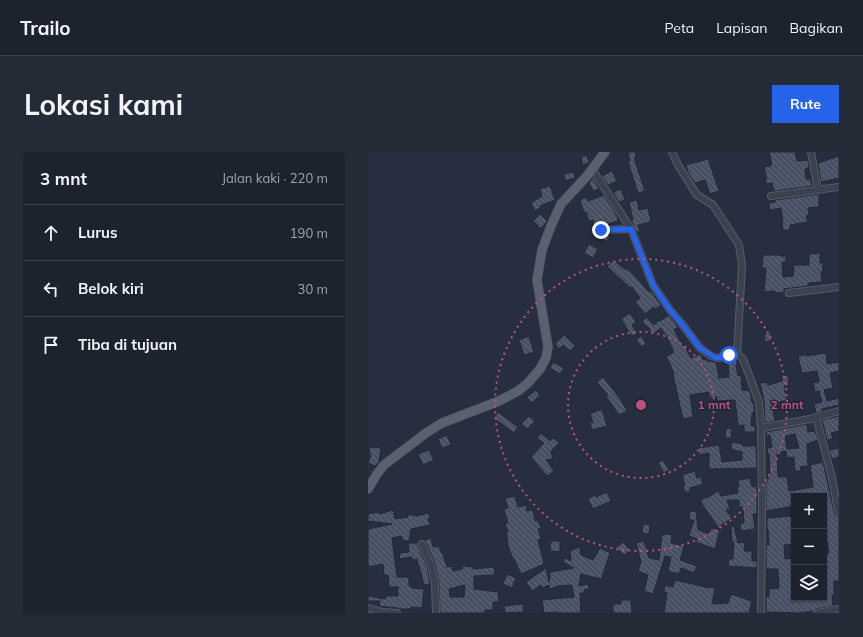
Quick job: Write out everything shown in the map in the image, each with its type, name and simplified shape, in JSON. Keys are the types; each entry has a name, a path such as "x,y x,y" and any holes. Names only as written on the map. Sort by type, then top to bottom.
{"main road":[{"path":"368,489 384,465 426,433 442,424 499,401 518,391 528,383 540,368 546,358 548,347 537,280 542,250 561,204 605,152"}],"street":[{"path":"672,152 678,165 697,195 713,205 739,245 742,265 737,354"},
{"path":"811,152 818,190"},
{"path":"592,169 631,229 653,285 665,304 700,348 718,358 737,354"},
{"path":"771,196 839,187"},
{"path":"601,230 631,229"},
{"path":"789,293 839,287"},
{"path":"737,354 743,359 759,402 761,428 762,509 761,613"},
{"path":"761,428 839,411"},
{"path":"816,417 831,474 839,515"},
{"path":"422,544 431,566 435,584 436,613"},
{"path":"368,608 398,613"},
{"path":"817,613 839,609"}],"building":[{"path":"628,152 635,152 636,158 634,158 645,191 638,193 628,162 630,161"},
{"path":"769,152 795,152 797,161 808,160 809,168 805,169 806,179 810,179 813,186 774,191 772,183 766,184 765,179 767,179 764,167 771,166 770,164 772,164"},
{"path":"587,155 589,163 583,165 581,157"},
{"path":"839,156 839,178 821,182 818,163"},
{"path":"708,159 719,191 710,194 705,180 695,183 688,172 686,165"},
{"path":"612,171 617,181 608,185 602,176"},
{"path":"574,172 575,178 565,181 564,174"},
{"path":"593,178 599,189 593,191 589,183"},
{"path":"550,186 555,200 540,206 541,207 535,211 531,203 542,196 540,189"},
{"path":"621,189 625,200 619,202 613,192"},
{"path":"819,194 819,207 808,208 809,215 806,216 808,222 790,225 790,230 783,230 781,208 770,210 769,203 775,202 775,200"},
{"path":"604,195 617,216 618,221 595,228 593,220 589,221 586,212 584,213 580,200 587,197 588,201"},
{"path":"637,200 639,210 648,208 651,222 638,225 640,231 637,232 631,221 633,220 629,202"},
{"path":"540,214 547,221 541,229 533,221"},
{"path":"600,234 607,234 610,238 605,242"},
{"path":"589,244 598,249 593,258 584,253"},
{"path":"820,253 820,263 823,263 823,271 821,272 822,282 808,283 808,286 784,289 784,292 764,292 766,268 762,268 763,255 786,256 786,262 782,262 783,277 793,276 794,265 809,265 809,254"},
{"path":"614,260 625,270 626,268 634,275 649,292 651,291 661,305 656,309 654,307 645,314 635,302 640,298 632,287 630,288 607,266"},
{"path":"630,313 636,322 632,325 637,334 632,336 621,319"},
{"path":"669,315 678,327 674,330 691,358 700,354 703,360 707,359 707,361 716,362 719,378 729,377 728,361 737,360 736,365 738,376 741,375 742,390 750,391 752,403 754,403 754,413 752,413 751,426 755,426 755,432 744,432 744,425 738,426 735,400 717,401 717,397 709,398 709,392 690,395 693,417 683,419 674,374 666,357 674,352 670,342 661,328 653,334 642,322 646,317 654,325 659,320 660,321"},
{"path":"771,333 771,341 765,342 764,334"},
{"path":"564,335 575,346 570,351 563,345 559,349 555,344"},
{"path":"529,336 534,352 524,355 519,340"},
{"path":"641,336 646,343 642,347 636,340"},
{"path":"826,353 827,364 839,362 839,371 830,373 833,388 824,390 827,401 839,398 839,405 822,409 823,411 816,413 814,404 822,402 819,391 815,392 813,383 819,382 817,371 802,373 798,357 806,354 806,356"},
{"path":"553,362 564,368 560,374 550,368"},
{"path":"782,375 788,375 789,386 784,386 787,400 777,403 779,410 773,411 775,421 765,423 764,401 760,383 767,382 768,385 782,381"},
{"path":"603,377 621,400 627,411 619,415 606,396 608,395 597,382"},
{"path":"536,390 540,396 531,403 527,397"},
{"path":"602,409 607,426 592,430 590,423 593,422 590,414"},
{"path":"498,412 518,427 514,433 494,418"},
{"path":"529,416 535,421 527,429 521,424"},
{"path":"839,416 839,431 831,433 833,439 827,440 822,420"},
{"path":"807,424 808,432 815,431 818,440 807,444 808,466 800,467 801,471 795,471 794,457 787,458 786,451 777,453 778,477 787,477 789,491 813,487 810,465 823,462 835,516 839,520 839,581 834,581 834,595 832,595 833,606 799,613 766,612 766,597 769,597 769,589 779,588 778,569 766,569 766,545 769,545 767,518 791,516 791,544 784,545 785,559 791,558 791,601 827,601 827,553 829,553 827,542 827,493 791,493 791,507 766,511 766,481 768,481 768,475 770,475 769,454 767,448 772,447 770,435 766,436 766,432","holes":["795,434 799,448 787,449 785,436"]},
{"path":"726,428 732,429 731,438 725,438"},
{"path":"541,433 550,441 553,438 559,443 551,451 553,459 546,460 554,471 547,476 531,457 544,443 537,438"},
{"path":"447,435 451,445 442,448 438,439"},
{"path":"732,442 743,444 743,446 756,446 757,468 709,469 709,453 699,455 698,448 719,445 722,462 742,460 742,452 731,449"},
{"path":"370,447 381,448 379,462 375,466 368,463 371,454 369,454"},
{"path":"839,448 839,457 832,459 829,450"},
{"path":"429,450 434,460 423,465 418,454"},
{"path":"663,460 669,470 664,473 658,463"},
{"path":"695,471 697,478 701,477 703,484 690,488 690,491 685,493 683,486 685,485 682,475"},
{"path":"750,478 752,487 757,486 757,514 753,514 755,529 741,531 740,523 744,523 743,507 739,507 739,500 727,500 730,509 726,510 732,518 721,525 720,530 700,501 718,491 721,496 738,493 738,480"},
{"path":"607,492 611,501 593,509 588,499 595,495 596,497"},
{"path":"515,496 518,507 526,505 527,511 533,510 535,521 538,520 541,528 538,529 541,539 538,540 544,564 521,574 510,553 506,533 508,532 505,523 508,523 504,509 508,508 505,498"},
{"path":"393,510 395,519 408,517 408,514 416,516 429,513 430,518 428,519 430,525 411,529 409,541 402,540 402,536 392,538 397,577 409,577 409,586 412,588 424,589 422,608 411,607 411,609 399,609 379,606 380,601 368,601 368,596 385,599 386,596 398,596 398,587 389,587 388,575 384,575 383,564 369,567 368,563 368,529 392,524 368,521 368,514 379,512 380,514"},
{"path":"696,511 698,530 710,534 711,528 720,530 715,549 696,542 697,539 689,536 694,520 690,520 689,512"},
{"path":"643,524 650,525 649,534 642,533"},
{"path":"734,526 738,543 745,542 744,551 752,551 752,561 757,561 757,568 728,566 729,559 733,559 734,542 732,543 731,527"},
{"path":"662,535 672,535 671,543 684,546 680,560 697,566 694,573 681,568 679,574 668,571 671,557 665,556 653,594 644,591 648,575 638,571 641,562 636,543 644,541 649,558 659,560"},
{"path":"431,538 433,547 439,546 447,567 452,566 453,571 462,569 462,566 473,567 473,569 494,567 495,575 474,576 474,589 498,592 499,602 493,602 493,610 485,610 485,613 440,613 439,583 435,564 425,540","holes":["465,585 464,597 450,597 449,589"]},
{"path":"551,541 560,541 560,552 550,551"},
{"path":"623,542 630,550 624,555 616,548"},
{"path":"408,543 418,543 427,567 430,584 424,585 417,559 412,560 412,557 399,559 400,553 409,552"},
{"path":"580,547 581,555 593,560 600,548 610,553 601,579 581,574 579,586 588,584 589,589 584,590 585,593 580,593 581,613 544,613 542,600 574,597 572,585 558,586 550,589 549,585 542,588 541,585 532,591 526,582 546,568 549,582 550,572 574,568 563,562 565,558 571,561 570,551"},
{"path":"507,574 516,578 512,588 503,584"},
{"path":"675,580 715,588 712,604 728,603 731,594 752,601 749,613 664,613 667,593 664,592 665,585 673,587"},
{"path":"621,600 631,600 632,613 613,613 613,604 621,604"},
{"path":"523,604 524,612 505,613 504,606"}],"route":[{"path":"601,230 631,229 653,285 675,317 700,348 711,356 718,358 729,355"}]}
